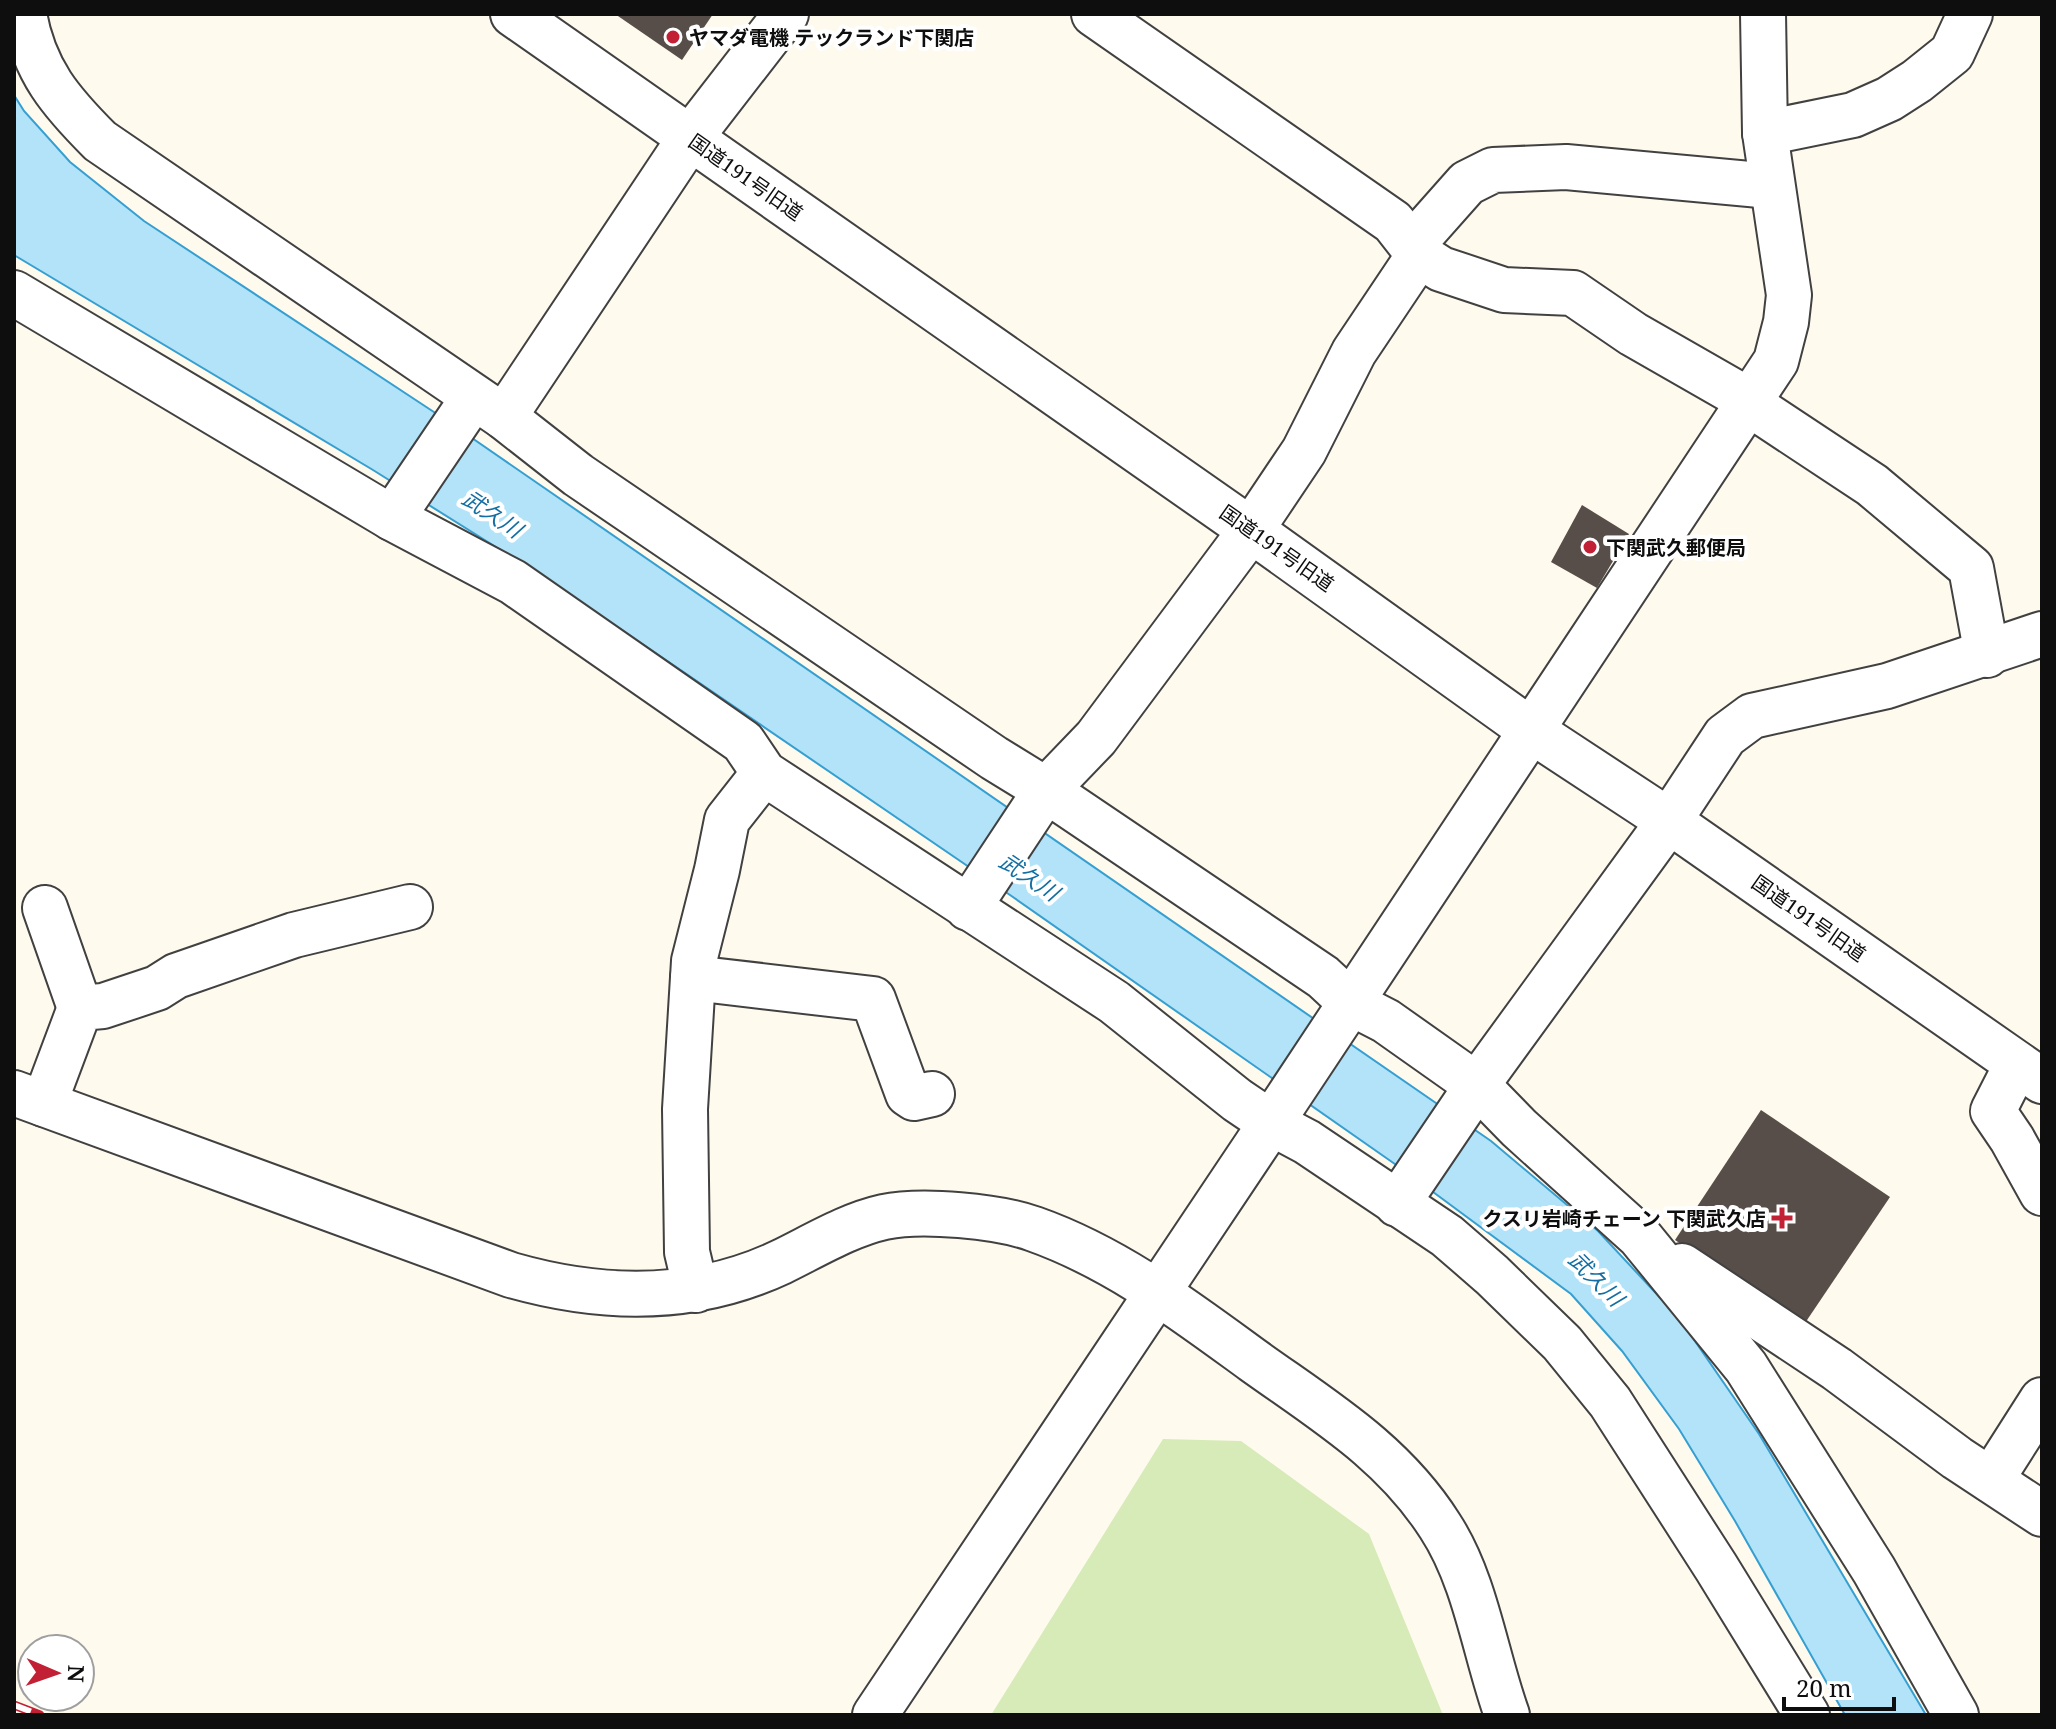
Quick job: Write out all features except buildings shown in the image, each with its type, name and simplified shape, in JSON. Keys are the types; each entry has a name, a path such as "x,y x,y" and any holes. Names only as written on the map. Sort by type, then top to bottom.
{"street":[{"path":"24,14 27,33 40,69 64,106 100,141 484,414 981,750 1042,796 1323,977 1345,1011 1386,1021 1519,1128 1640,1237 1837,1369 2042,1514"},
{"name":"国道191号旧道","path":"513,14 1251,530 1532,731 1669,821 2030,1072"},
{"path":"395,513 484,414 786,14"},
{"path":"1094,14 1393,222 1416,250 1441,269 1504,290 1573,293 1633,334 1736,393 1872,485 1971,568 1987,655"},
{"path":"875,1715 1776,361 1789,295 1765,133 1763,14"},
{"path":"1765,133 1853,115 1889,99 1952,53 1970,14"},
{"path":"973,901 1042,796 1096,738 1251,530 1304,451 1354,352 1416,250 1467,183 1493,170 1566,167 1771,186"},
{"path":"14,293 513,582 743,742 764,773 973,901 1114,1002 1237,1100 1275,1116 1307,1142 1401,1198 1492,1275 1562,1343 1610,1402 1807,1715"},
{"path":"1401,1198 1669,821 1725,736 1752,716 1887,686 1987,655 2042,634"},
{"path":"696,1290 687,1252 685,1109 694,961 727,820 764,773"},
{"path":"80,1008 103,1006 157,988 176,976 294,935 410,907"},
{"path":"45,908 80,1008 29,1099 511,1275 589,1292 635,1295 696,1290 747,1276 817,1243 884,1217 913,1215 960,1216 1032,1228 1111,1263 1158,1292 1369,1443 1408,1481 1442,1529 1466,1582 1507,1715"},
{"path":"693,978 873,999 908,1094 914,1098 932,1094"},
{"path":"2030,1072 1993,1111 2042,1193"},
{"path":"1640,1237 1746,1367 1874,1570 1956,1715"},
{"path":"1991,1480 2042,1400"}],"green space":[{"path":"1163,1439 1241,1441 1369,1534 1443,1715 991,1715"}],"water":[{"name":"武久川","path":"14,95 24,111 70,162 144,221 443,418 1491,1141 1598,1231 1679,1318 1759,1434 1926,1715 1845,1715 1679,1429 1622,1351 1571,1294 1402,1169 1010,895 550,581 373,470 14,255"}],"railway":[{"path":"14,1705 40,1715"}],"place":[{"name":"ヤマダ電機 テックランド下関店","path":"673,37"},
{"name":"下関武久郵便局","path":"1590,547"},
{"name":"クスリ岩崎チェーン 下関武久店","path":"1782,1218"}]}
